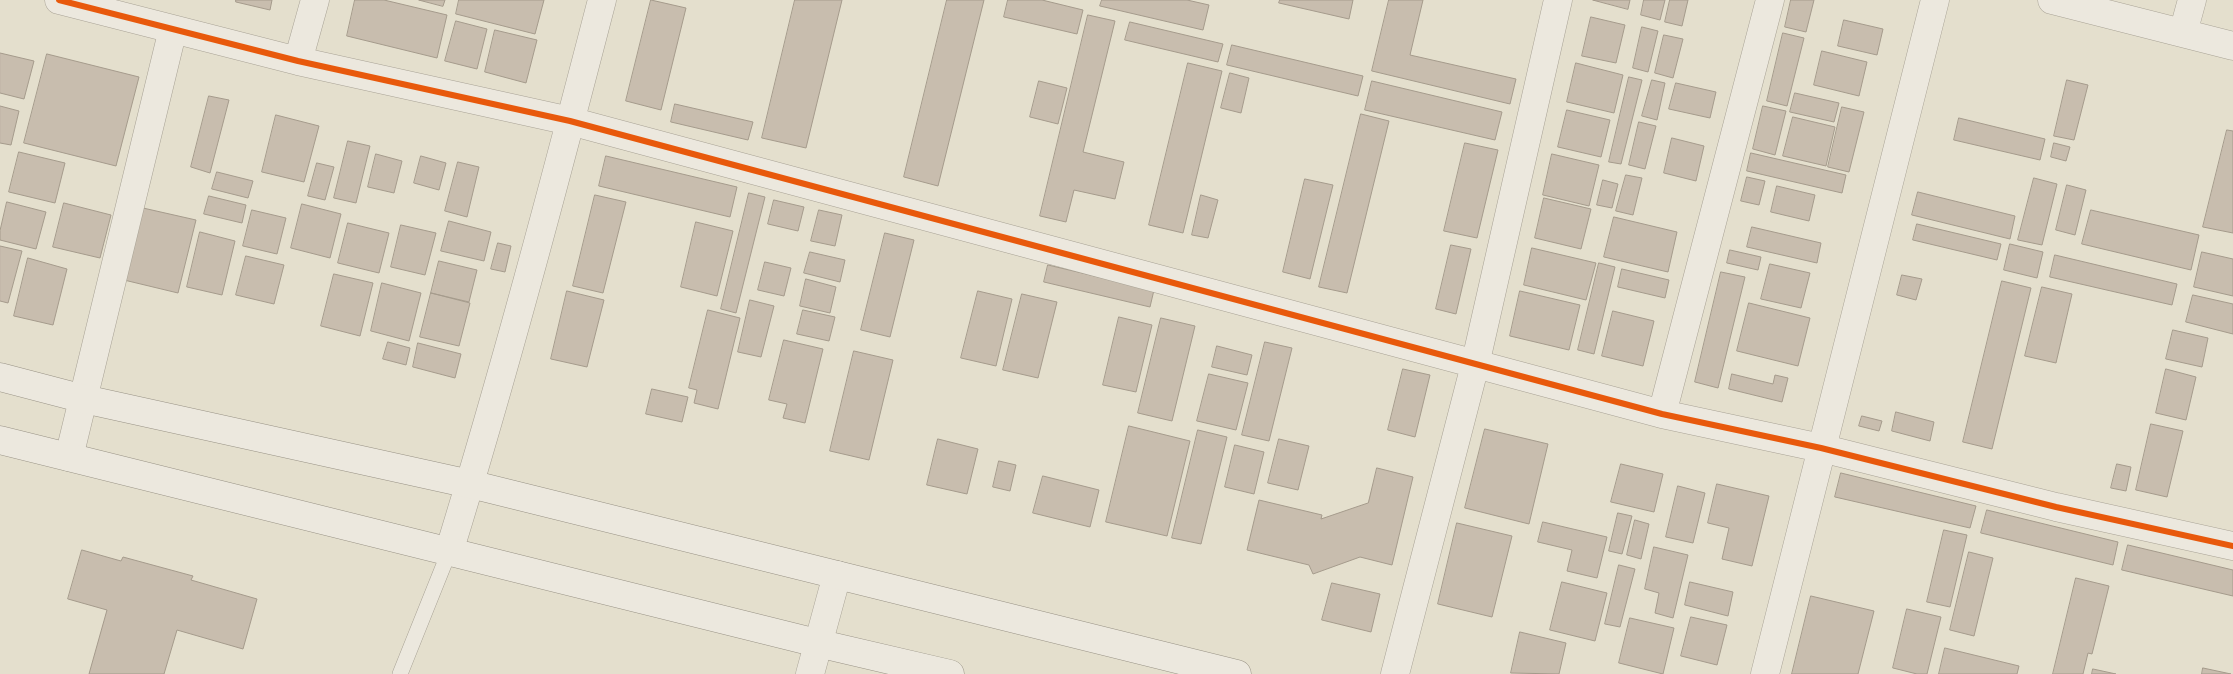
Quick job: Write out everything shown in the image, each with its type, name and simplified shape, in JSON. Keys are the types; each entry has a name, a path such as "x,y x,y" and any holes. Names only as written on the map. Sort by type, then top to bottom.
{"street":[{"path":"59,0 91,4 173,29 298,61 570,121 1662,414 1821,448 2056,507 2233,546"},
{"path":"298,61 315,0"},
{"path":"449,552 470,484 602,0"},
{"path":"1395,674 1475,364 1558,0"},
{"path":"1662,414 1770,0"},
{"path":"1765,674 1935,0"},
{"path":"2052,0 2233,46"},
{"path":"2183,34 2192,0"},
{"path":"69,457 173,29"},
{"path":"0,377 84,399 470,484 1237,674"},
{"path":"0,440 950,674"},
{"path":"810,674 837,575"}],"lane":[{"path":"400,674 449,552"}],"building":[{"path":"236,0 272,0 270,10 236,2"},
{"path":"355,0 384,0 447,15 437,58 347,36"},
{"path":"419,0 445,0 443,6"},
{"path":"459,0 544,0 535,34 456,14"},
{"path":"651,0 686,8 661,110 626,101"},
{"path":"795,0 842,0 806,148 762,138"},
{"path":"947,0 984,0 938,186 904,177"},
{"path":"1008,0 1042,0 1083,10 1077,34 1004,17"},
{"path":"1102,0 1187,0 1209,5 1203,30 1100,6"},
{"path":"1280,0 1353,0 1349,19 1279,3"},
{"path":"1389,0 1423,0 1410,55 1516,79 1510,104 1372,71"},
{"path":"1593,0 1630,0 1628,9"},
{"path":"1644,0 1665,0 1660,20 1641,15"},
{"path":"1670,0 1688,0 1682,26 1665,22"},
{"path":"1791,0 1814,0 1806,32 1785,27"},
{"path":"1088,15 1115,21 1083,152 1124,162 1115,199 1074,190 1066,222 1040,216"},
{"path":"1591,17 1625,25 1616,63 1582,56"},
{"path":"1844,20 1883,29 1877,55 1838,46"},
{"path":"456,21 487,29 477,69 445,61"},
{"path":"1130,22 1223,44 1218,62 1125,40"},
{"path":"1642,27 1658,31 1648,72 1633,68"},
{"path":"495,30 537,40 526,83 485,72"},
{"path":"1783,33 1804,38 1787,106 1767,101"},
{"path":"1664,35 1683,39 1673,78 1655,73"},
{"path":"1232,45 1363,76 1358,96 1227,65"},
{"path":"1822,51 1867,62 1859,96 1814,85"},
{"path":"0,53 34,61 24,99 0,93"},
{"path":"47,54 139,77 116,166 24,143"},
{"path":"1188,63 1222,71 1183,233 1149,225"},
{"path":"1576,63 1623,75 1614,113 1567,102"},
{"path":"1230,73 1249,78 1241,113 1221,108"},
{"path":"1629,77 1642,80 1621,164 1609,162"},
{"path":"1652,80 1665,83 1657,120 1642,116"},
{"path":"2067,80 2088,85 2074,140 2054,136"},
{"path":"1039,81 1067,88 1058,124 1030,117"},
{"path":"1372,81 1502,112 1495,140 1365,110"},
{"path":"1676,83 1716,92 1710,118 1669,109"},
{"path":"1795,93 1839,103 1834,122 1790,112"},
{"path":"209,96 229,100 210,173 191,167"},
{"path":"675,104 753,122 748,140 671,122"},
{"path":"0,106 19,111 11,145 0,143"},
{"path":"1763,106 1786,111 1775,155 1753,149"},
{"path":"1842,107 1864,112 1849,172 1828,167"},
{"path":"1567,110 1610,120 1601,157 1558,147"},
{"path":"1361,114 1389,121 1347,293 1319,287"},
{"path":"276,115 319,126 304,182 262,172"},
{"path":"1793,117 1835,127 1826,166 1783,156"},
{"path":"1959,118 2045,139 2040,160 1954,140"},
{"path":"1639,122 1656,126 1645,169 1629,165"},
{"path":"2227,130 2233,131 2233,233 2203,227"},
{"path":"1672,138 1704,146 1696,181 1664,173"},
{"path":"348,141 370,146 356,203 334,198"},
{"path":"1465,143 1498,150 1477,238 1444,231"},
{"path":"2054,143 2070,147 2066,161 2051,157"},
{"path":"19,152 65,163 55,203 9,192"},
{"path":"1751,153 1846,175 1842,193 1747,171"},
{"path":"376,154 402,161 394,193 368,187"},
{"path":"1552,154 1599,165 1589,206 1543,195"},
{"path":"421,156 446,163 439,190 414,183"},
{"path":"606,156 737,187 730,217 599,186"},
{"path":"458,162 479,167 467,217 445,211"},
{"path":"317,163 334,167 325,200 308,196"},
{"path":"217,172 253,181 248,198 212,189"},
{"path":"1626,175 1642,178 1633,215 1616,211"},
{"path":"1747,177 1765,181 1759,205 1741,201"},
{"path":"2034,178 2057,184 2042,245 2018,240"},
{"path":"1305,179 1333,185 1310,279 1283,272"},
{"path":"1603,180 1618,184 1612,208 1597,205"},
{"path":"2067,185 2086,190 2075,235 2056,230"},
{"path":"1777,186 1815,195 1809,221 1771,212"},
{"path":"1918,192 2015,216 2010,239 1912,215"},
{"path":"749,193 765,197 736,313 721,309"},
{"path":"595,195 626,202 603,293 573,286"},
{"path":"1201,195 1218,200 1208,238 1192,235"},
{"path":"209,196 246,205 242,223 204,214"},
{"path":"1544,198 1591,209 1581,249 1535,238"},
{"path":"774,200 804,207 798,231 768,224"},
{"path":"7,202 46,212 36,249 0,240 0,231"},
{"path":"64,203 111,215 100,258 53,247"},
{"path":"302,204 341,214 330,258 291,248"},
{"path":"143,208 196,220 178,293 124,280"},
{"path":"252,210 286,218 277,254 243,246"},
{"path":"819,210 842,215 835,246 811,241"},
{"path":"2091,210 2199,235 2191,270 2082,244"},
{"path":"1614,217 1677,232 1668,272 1604,257"},
{"path":"449,221 491,232 484,261 441,251"},
{"path":"696,222 733,231 717,296 681,287"},
{"path":"348,223 389,233 379,273 338,263"},
{"path":"1917,224 2001,244 1997,260 1913,240"},
{"path":"401,225 436,233 425,275 391,267"},
{"path":"1752,227 1821,243 1817,263 1747,247"},
{"path":"200,232 235,241 222,295 187,287"},
{"path":"885,233 914,240 890,337 861,330"},
{"path":"498,243 511,246 505,272 491,269"},
{"path":"2010,244 2043,252 2037,278 2004,270"},
{"path":"1451,245 1471,249 1456,314 1436,309"},
{"path":"0,246 22,251 8,303 0,301"},
{"path":"1532,248 1596,263 1586,300 1524,285"},
{"path":"1730,250 1761,257 1758,270 1727,263"},
{"path":"810,252 845,260 840,282 804,273"},
{"path":"2202,252 2233,259 2233,296 2194,287"},
{"path":"2055,255 2177,284 2172,305 2050,277"},
{"path":"246,256 284,265 274,304 236,295"},
{"path":"28,258 67,269 53,325 14,316"},
{"path":"439,261 477,270 469,302 431,293"},
{"path":"765,262 791,268 784,296 758,290"},
{"path":"1599,263 1615,267 1594,354 1578,350"},
{"path":"1770,264 1810,273 1801,308 1761,299"},
{"path":"1048,265 1154,290 1150,307 1044,282"},
{"path":"1622,269 1669,280 1665,298 1618,287"},
{"path":"1721,272 1745,277 1718,388 1695,382"},
{"path":"334,274 373,283 360,336 321,326"},
{"path":"1902,275 1922,279 1916,300 1897,295"},
{"path":"806,279 836,287 830,313 800,306"},
{"path":"2002,281 2031,288 1992,449 1963,442"},
{"path":"382,283 421,293 409,341 371,331"},
{"path":"2042,287 2072,294 2056,363 2025,356"},
{"path":"567,291 604,300 587,367 551,359"},
{"path":"978,291 1012,299 996,366 961,358"},
{"path":"1520,291 1580,305 1569,350 1510,336"},
{"path":"431,293 470,303 459,346 420,337"},
{"path":"1022,294 1057,302 1038,378 1003,370"},
{"path":"2193,295 2233,304 2233,334 2186,322"},
{"path":"750,300 774,306 761,357 738,352"},
{"path":"1749,303 1810,318 1798,366 1737,351"},
{"path":"708,310 740,318 718,409 694,403 697,390 689,388"},
{"path":"803,310 835,317 829,341 797,334"},
{"path":"1613,311 1654,321 1643,366 1602,356"},
{"path":"1119,317 1152,325 1136,392 1103,385"},
{"path":"1161,318 1195,326 1172,421 1138,413"},
{"path":"2173,330 2208,338 2202,367 2166,359"},
{"path":"784,340 823,349 805,423 783,418 787,404 769,400"},
{"path":"388,342 410,348 406,365 383,359"},
{"path":"1265,342 1292,348 1269,441 1242,435"},
{"path":"418,343 461,354 455,378 413,367"},
{"path":"1217,346 1252,355 1247,375 1212,367"},
{"path":"854,351 893,360 869,460 830,451"},
{"path":"1403,369 1430,375 1415,437 1388,430"},
{"path":"2166,369 2196,377 2186,420 2156,413"},
{"path":"1209,374 1248,383 1236,430 1197,421"},
{"path":"1732,374 1773,384 1775,375 1788,378 1782,402 1729,389"},
{"path":"652,389 688,397 682,422 646,414"},
{"path":"1896,412 1934,422 1930,441 1892,431"},
{"path":"1862,416 1882,421 1879,431 1859,426"},
{"path":"2151,424 2183,431 2167,497 2136,490"},
{"path":"1129,426 1190,441 1167,536 1106,522"},
{"path":"1485,429 1548,444 1529,524 1465,508"},
{"path":"1198,430 1227,437 1201,544 1172,538"},
{"path":"938,439 978,449 967,494 927,485"},
{"path":"1279,439 1309,446 1298,490 1268,483"},
{"path":"1235,445 1264,452 1254,494 1225,487"},
{"path":"999,461 1016,465 1010,491 993,487"},
{"path":"1621,464 1663,474 1654,512 1611,502"},
{"path":"2117,464 2131,467 2126,491 2111,488"},
{"path":"1377,468 1413,477 1392,565 1360,557 1313,574 1309,565 1247,550 1259,500 1322,515 1321,519 1368,503"},
{"path":"1841,473 1976,506 1970,528 1835,497"},
{"path":"1043,476 1099,490 1090,527 1033,513"},
{"path":"1717,484 1769,496 1752,566 1722,559 1729,528 1708,523"},
{"path":"1678,486 1705,493 1693,543 1666,537"},
{"path":"1987,510 2118,542 2113,565 1981,533"},
{"path":"1618,513 1632,516 1622,554 1609,551"},
{"path":"1635,520 1649,524 1641,559 1627,555"},
{"path":"1543,522 1607,537 1597,578 1567,571 1572,550 1538,542"},
{"path":"1457,523 1512,536 1492,617 1438,604"},
{"path":"1944,530 1967,535 1950,607 1927,602"},
{"path":"2128,545 2233,570 2233,596 2122,570"},
{"path":"1654,547 1688,555 1673,618 1655,613 1659,593 1645,589"},
{"path":"82,550 121,561 123,557 193,576 191,580 257,599 243,649 177,630 164,674 89,674 107,610 68,599"},
{"path":"1969,552 1993,558 1974,636 1950,630"},
{"path":"1619,565 1635,569 1620,627 1605,624"},
{"path":"2076,578 2109,586 2092,654 2088,653 2083,674 2053,674"},
{"path":"1562,582 1607,593 1595,641 1550,630"},
{"path":"1690,582 1733,592 1728,616 1685,605"},
{"path":"1332,583 1380,594 1371,632 1322,620"},
{"path":"1811,596 1874,611 1858,674 1792,674"},
{"path":"1907,609 1941,617 1927,674 1917,674 1893,668"},
{"path":"1691,617 1727,625 1717,665 1681,656"},
{"path":"1630,618 1674,628 1663,674 1619,663"},
{"path":"1520,632 1566,643 1559,674 1511,673"},
{"path":"1945,648 2019,666 2017,674 1939,674"},
{"path":"2203,668 2231,674 2202,674"},
{"path":"2093,669 2116,674 2092,674"}],"cycle path":[{"path":"59,0 298,61 570,121 1662,414 1821,448 2056,507 2233,546"}]}
